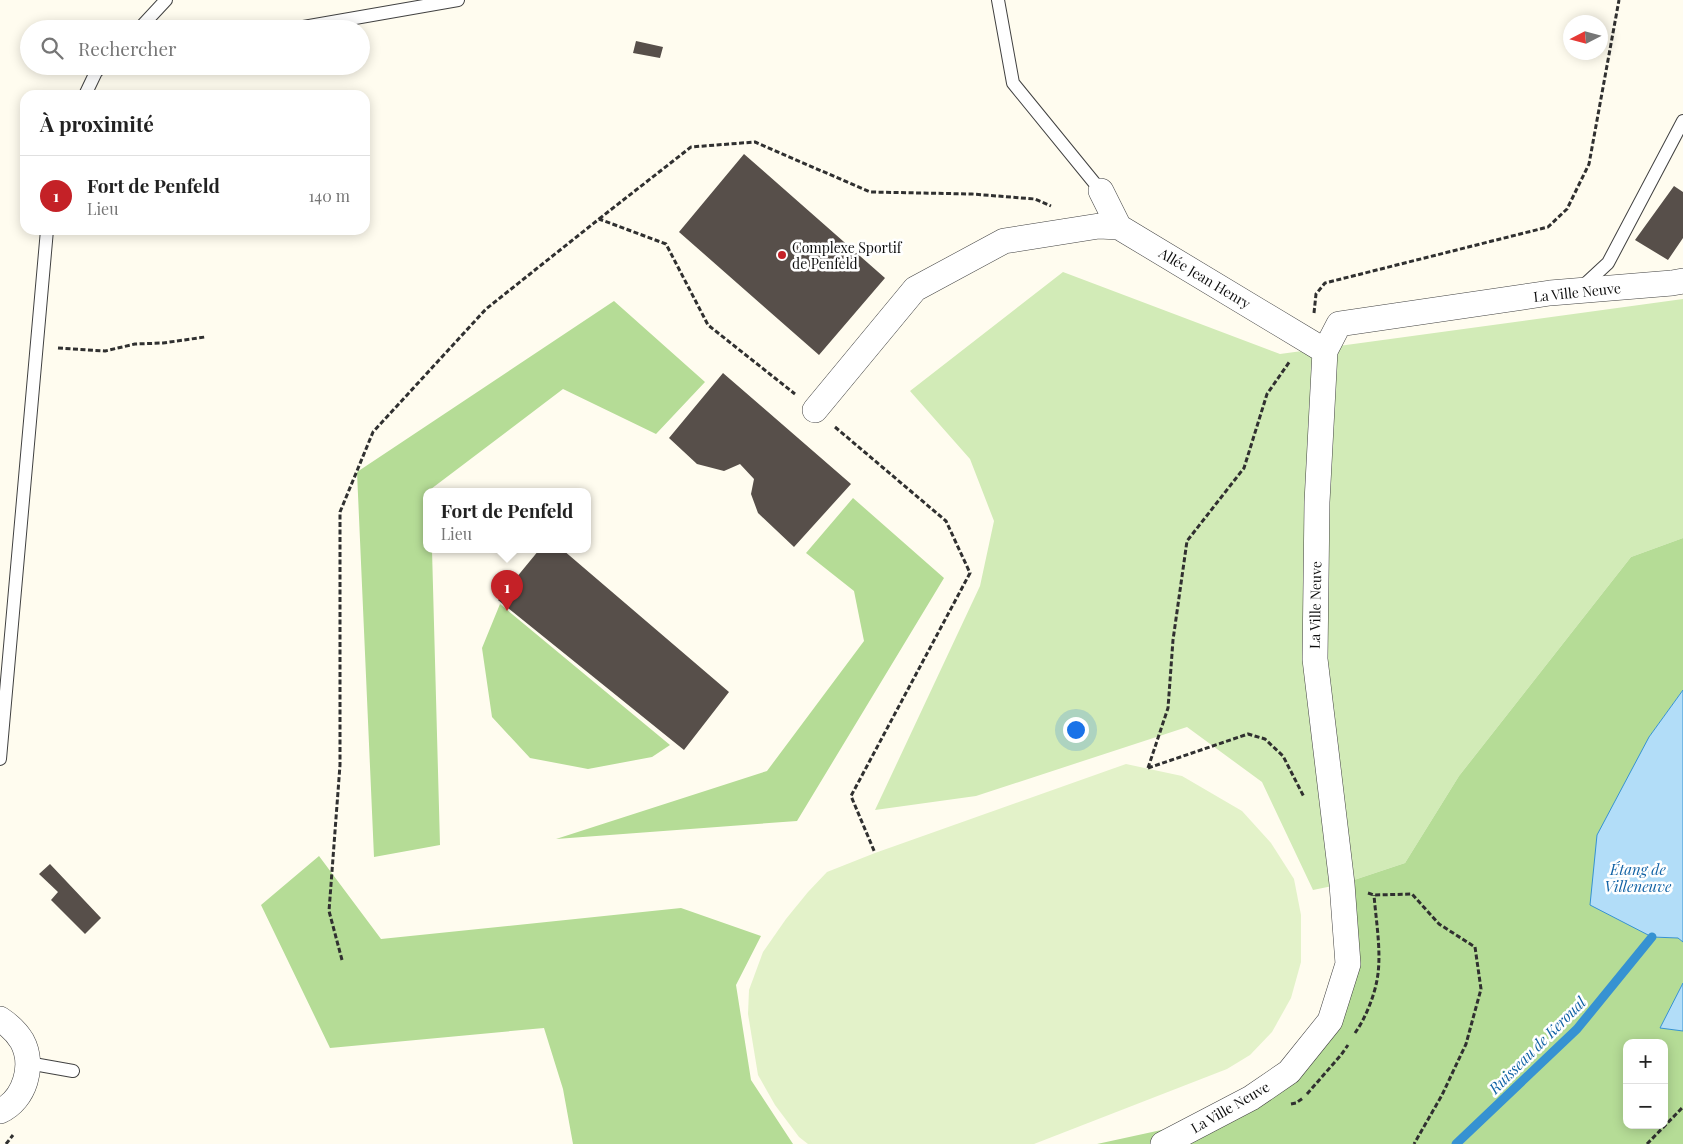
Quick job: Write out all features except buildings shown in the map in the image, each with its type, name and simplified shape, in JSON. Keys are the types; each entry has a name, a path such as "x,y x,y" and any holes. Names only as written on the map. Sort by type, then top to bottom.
{"street":[{"path":"815,410 914,289 1004,241 1099,226 1119,227 1101,191"},
{"name":"Allée Jean Henry","path":"1119,227 1315,344"},
{"name":"La Ville Neuve","path":"1163,1144 1251,1098 1289,1072 1330,1021 1348,964 1342,884 1315,659 1317,502 1315,344 1339,324 1550,293 1683,281"},
{"path":"0,1019 10,1026 22,1042 28,1063 26,1081 19,1095 6,1108 0,1111"}],"lane":[{"path":"148,20 166,0"},
{"path":"344,20 458,0"},
{"path":"998,0 1013,82 1101,191"},
{"path":"87,90 95,75"},
{"path":"1577,291 1608,263 1683,121"},
{"path":"0,759 47,235"},
{"path":"28,1063 73,1071"}],"path":[{"path":"1148,768 1168,708 1172,640 1187,541 1244,468 1267,394 1315,344 1313,315 1316,294 1325,282 1548,227 1567,209 1589,164 1619,0"},
{"path":"342,960 329,911 340,765 340,512 373,432 486,309 691,147 755,142 870,192 972,194 1035,199 1054,207"},
{"path":"599,219 666,244 708,326 815,410 946,522 970,573 851,796 875,853"},
{"path":"36,347 105,351 135,344 163,343 205,337"},
{"path":"1647,1144 1683,1106"}],"green space":[{"path":"1063,272 1280,354 1683,299 1683,538 1631,557 1459,776 1405,863 1342,884 1313,890 1262,782 1187,727 976,796 875,810 980,586 994,521 970,459 910,391"},
{"path":"614,301 705,382 656,434 563,389 432,488 423,488 423,553 432,553 440,845 374,857 357,472"},
{"path":"853,498 944,578 797,821 556,839 767,771 864,641 854,591 806,553"},
{"path":"1683,538 1683,690 1649,737 1652,937 1678,938 1683,942 1683,983 1661,1027 1683,1031 1683,1144 1097,1144 1212,1119 1289,1072 1348,964 1342,884 1405,863 1459,776 1631,557"},
{"path":"500,604 670,745 652,757 588,769 530,758 492,717 482,648"},
{"path":"1126,764 1182,776 1242,811 1271,843 1294,879 1301,915 1301,962 1291,998 1272,1032 1250,1055 1227,1069 1034,1144 808,1144 799,1137 775,1105 758,1075 748,1014 749,990 763,952 808,892 827,872 875,853"},
{"path":"319,856 381,939 681,908 761,936 736,985 751,1080 793,1144 573,1144 563,1089 544,1028 330,1048 261,905"}],"water":[{"name":"Étang de Villeneuve","path":"1683,690 1683,942 1678,938 1652,937 1590,905 1597,835 1649,737"},
{"path":"1683,983 1683,1031 1660,1028"}],"waterway":[{"name":"Ruisseau de Keroual","path":"1456,1144 1577,1029 1652,937"}],"place":[{"name":"Complexe Sportif de Penfeld","path":"782,255"},
{"name":"Fort de Penfeld","path":"507,611"}]}
